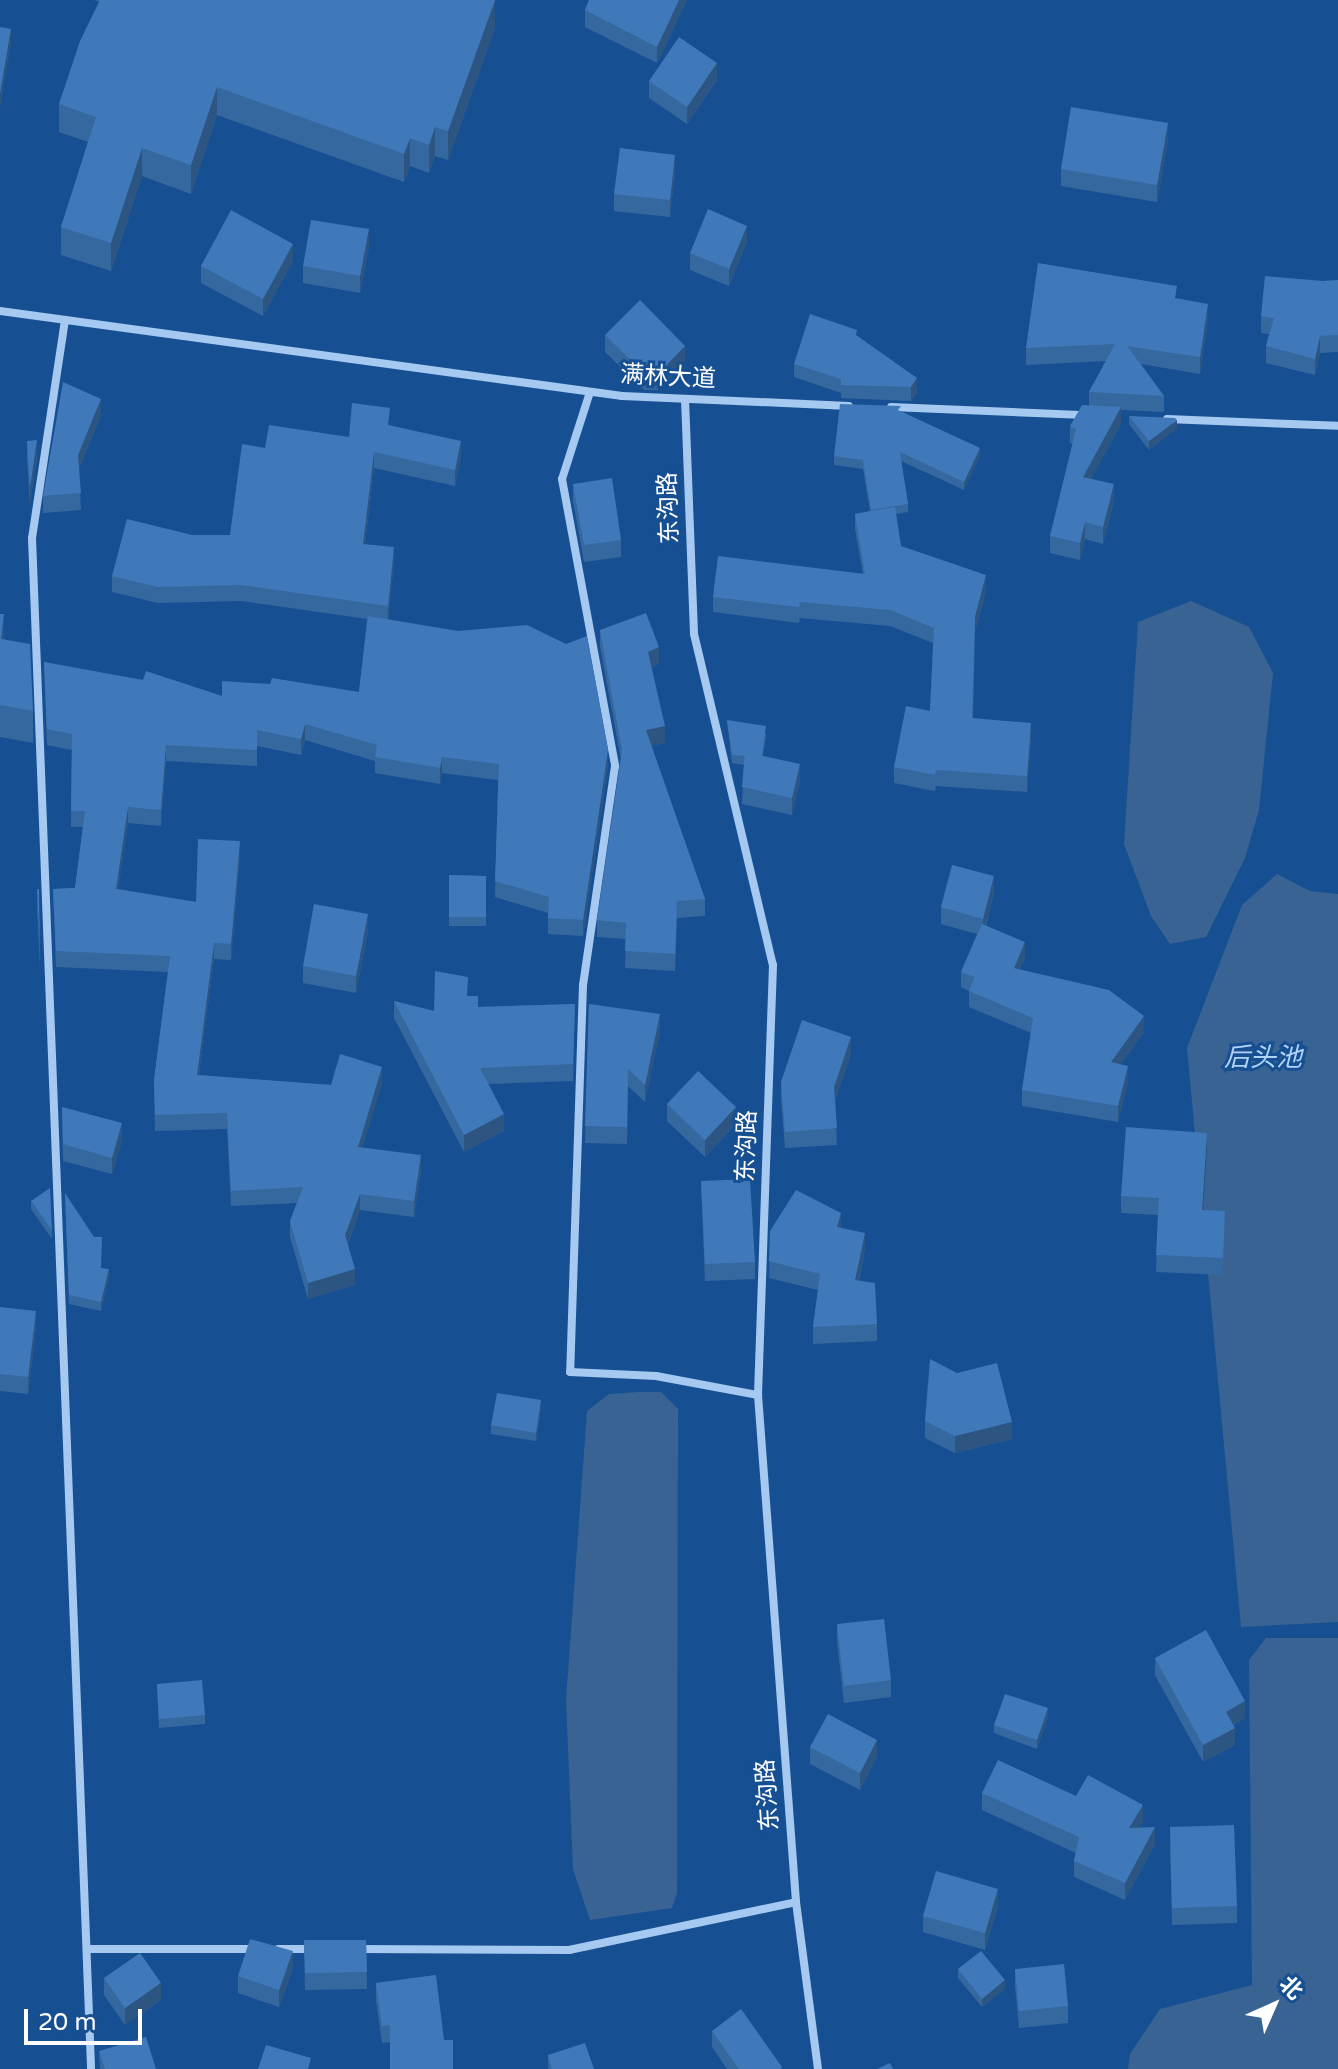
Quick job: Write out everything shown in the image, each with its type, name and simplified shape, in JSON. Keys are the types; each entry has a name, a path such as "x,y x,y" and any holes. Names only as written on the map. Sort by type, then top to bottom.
{"street":[{"name":"满林大道","path":"0,311 590,392 860,406"},
{"path":"65,320 32,538 91,2069"},
{"path":"590,392 562,479 615,766 583,985 570,1372 656,1376 758,1395"},
{"name":"东沟路","path":"685,399 694,634 773,965 758,1395 796,1902 818,2069"},
{"path":"876,407 1099,416"},
{"path":"1147,418 1338,426"},
{"path":"351,1949 569,1950 796,1902"},
{"path":"87,1949 320,1949"}],"water":[{"path":"1191,601 1249,627 1273,673 1259,810 1245,858 1206,937 1170,944 1151,916 1124,844 1138,622"},
{"name":"后头池","path":"1277,874 1310,891 1338,894 1338,1622 1241,1627 1187,1048 1242,905"},
{"path":"661,1392 678,1409 677,1893 672,1908 590,1920 573,1869 566,1700 587,1411 609,1394"},
{"path":"1266,1638 1338,1638 1338,2069 1128,2069 1130,2054 1160,2009 1252,1985 1249,1660"}],"building":[{"path":"100,0 495,0 448,131 435,127 429,145 410,138 404,154 217,87 191,165 142,148 111,243 61,227 96,117 59,104 80,41"},
{"path":"589,0 679,0 657,47 585,10"},
{"path":"0,27 11,29 0,94"},
{"path":"679,37 717,63 687,107 649,81"},
{"path":"1071,107 1168,123 1157,185 1061,169"},
{"path":"620,148 675,155 670,200 614,194"},
{"path":"708,209 747,226 729,269 690,253"},
{"path":"231,210 293,244 263,299 201,266"},
{"path":"311,220 369,229 360,276 303,266"},
{"path":"1038,263 1177,286 1175,298 1208,304 1200,357 1127,346 1164,396 1089,392 1115,344 1026,348"},
{"path":"1265,276 1338,280 1338,335 1320,336 1315,359 1266,346 1274,318 1261,316"},
{"path":"640,300 685,346 658,374 644,373 605,335"},
{"path":"810,314 857,330 856,335 917,378 911,387 841,385 841,379 794,364"},
{"path":"63,382 101,399 78,455 81,493 43,496"},
{"path":"352,403 390,408 388,425 461,441 455,470 374,452 363,544 394,547 388,606 242,585 158,587 112,576 127,519 192,535 230,535 242,444 265,448 269,425 349,437"},
{"path":"840,404 901,406 898,410 980,448 964,482 900,452 908,504 871,510 863,460 834,456"},
{"path":"1082,405 1121,407 1083,477 1114,484 1103,527 1085,522 1080,543 1050,536 1076,429 1070,426"},
{"path":"1129,416 1175,418 1177,420 1149,441"},
{"path":"37,440 30,487 27,441"},
{"path":"612,478 621,540 584,545 573,484"},
{"path":"895,507 901,546 986,575 975,616 972,718 1031,723 1027,776 936,770 935,775 894,767 906,706 930,711 934,628 890,610 800,602 799,607 713,597 718,556 865,574 855,514"},
{"path":"646,613 659,647 648,652 665,726 646,730 705,899 677,901 675,954 625,951 626,923 597,920 622,750 600,630"},
{"path":"0,614 4,614 1,639 30,644 33,711 0,705"},
{"path":"368,616 458,631 527,625 566,644 587,636 608,750 583,920 548,918 549,897 495,881 499,764 442,757 440,768 375,757 377,745 305,724 301,739 257,730 257,750 166,745 161,810 128,807 116,889 196,902 198,839 240,841 231,944 214,943 197,1075 331,1085 340,1054 382,1067 358,1147 421,1155 414,1201 360,1194 345,1235 355,1269 308,1283 290,1221 303,1187 231,1191 227,1113 155,1115 154,1080 170,956 56,951 53,889 75,888 85,811 71,811 72,734 47,729 44,662 143,680 146,671 222,696 222,681 270,684 272,678 359,692"},
{"path":"727,720 766,726 762,756 745,752 745,756 732,755"},
{"path":"745,752 800,764 792,798 742,787"},
{"path":"952,865 994,876 983,919 941,907"},
{"path":"449,875 486,876 486,917 449,917"},
{"path":"37,889 39,889 40,952"},
{"path":"314,904 368,914 356,976 303,966"},
{"path":"982,924 1025,942 1014,968 1109,990 1144,1016 1111,1062 1128,1066 1118,1106 1022,1090 1033,1018 969,991 975,977 961,972"},
{"path":"435,971 468,977 467,996 478,996 478,1007 575,1004 573,1064 480,1068 504,1114 464,1135 394,1001 434,1011"},
{"path":"589,1004 660,1014 645,1085 628,1069 627,1127 585,1126"},
{"path":"802,1020 851,1037 834,1087 837,1128 785,1132 781,1082"},
{"path":"698,1071 736,1107 705,1140 667,1104"},
{"path":"62,1107 122,1123 112,1158 63,1144"},
{"path":"1126,1127 1207,1133 1202,1210 1225,1211 1223,1258 1156,1255 1159,1198 1121,1196"},
{"path":"750,1179 755,1262 705,1264 701,1181"},
{"path":"50,1188 52,1231 31,1201"},
{"path":"796,1190 841,1213 837,1227 865,1233 855,1280 875,1283 877,1324 813,1327 820,1274 769,1261 770,1231"},
{"path":"65,1193 94,1237 102,1237 101,1268 109,1269 101,1302 69,1295"},
{"path":"0,1307 36,1311 28,1377 0,1374"},
{"path":"930,1359 957,1373 997,1363 1012,1422 955,1436 925,1421"},
{"path":"497,1393 541,1400 536,1433 491,1425"},
{"path":"884,1619 891,1680 844,1686 837,1624"},
{"path":"1206,1630 1245,1701 1226,1712 1235,1728 1203,1745 1155,1658"},
{"path":"202,1680 205,1715 159,1719 157,1684"},
{"path":"1005,1694 1048,1708 1037,1740 994,1725"},
{"path":"828,1714 877,1740 860,1773 810,1747"},
{"path":"998,1760 1076,1796 1088,1775 1143,1805 1129,1828 1155,1827 1125,1883 1074,1861 1079,1837 982,1793"},
{"path":"1234,1825 1237,1906 1172,1908 1170,1827"},
{"path":"936,1871 998,1889 985,1933 923,1916"},
{"path":"250,1939 293,1951 279,1990 238,1976"},
{"path":"304,1940 366,1940 367,1972 305,1973"},
{"path":"981,1951 1005,1980 982,1999 958,1969"},
{"path":"140,1953 161,1983 125,2008 104,1978"},
{"path":"1064,1964 1068,2006 1019,2011 1015,1969"},
{"path":"436,1975 444,2040 453,2040 453,2069 390,2069 390,2025 382,2026 376,1983"},
{"path":"741,2009 782,2067 780,2069 739,2069 712,2031"},
{"path":"146,2037 156,2069 105,2069 99,2051"},
{"path":"585,2043 594,2069 552,2069 548,2055"},
{"path":"266,2045 311,2058 308,2069 258,2069"},
{"path":"890,2063 893,2069 877,2069"}]}
